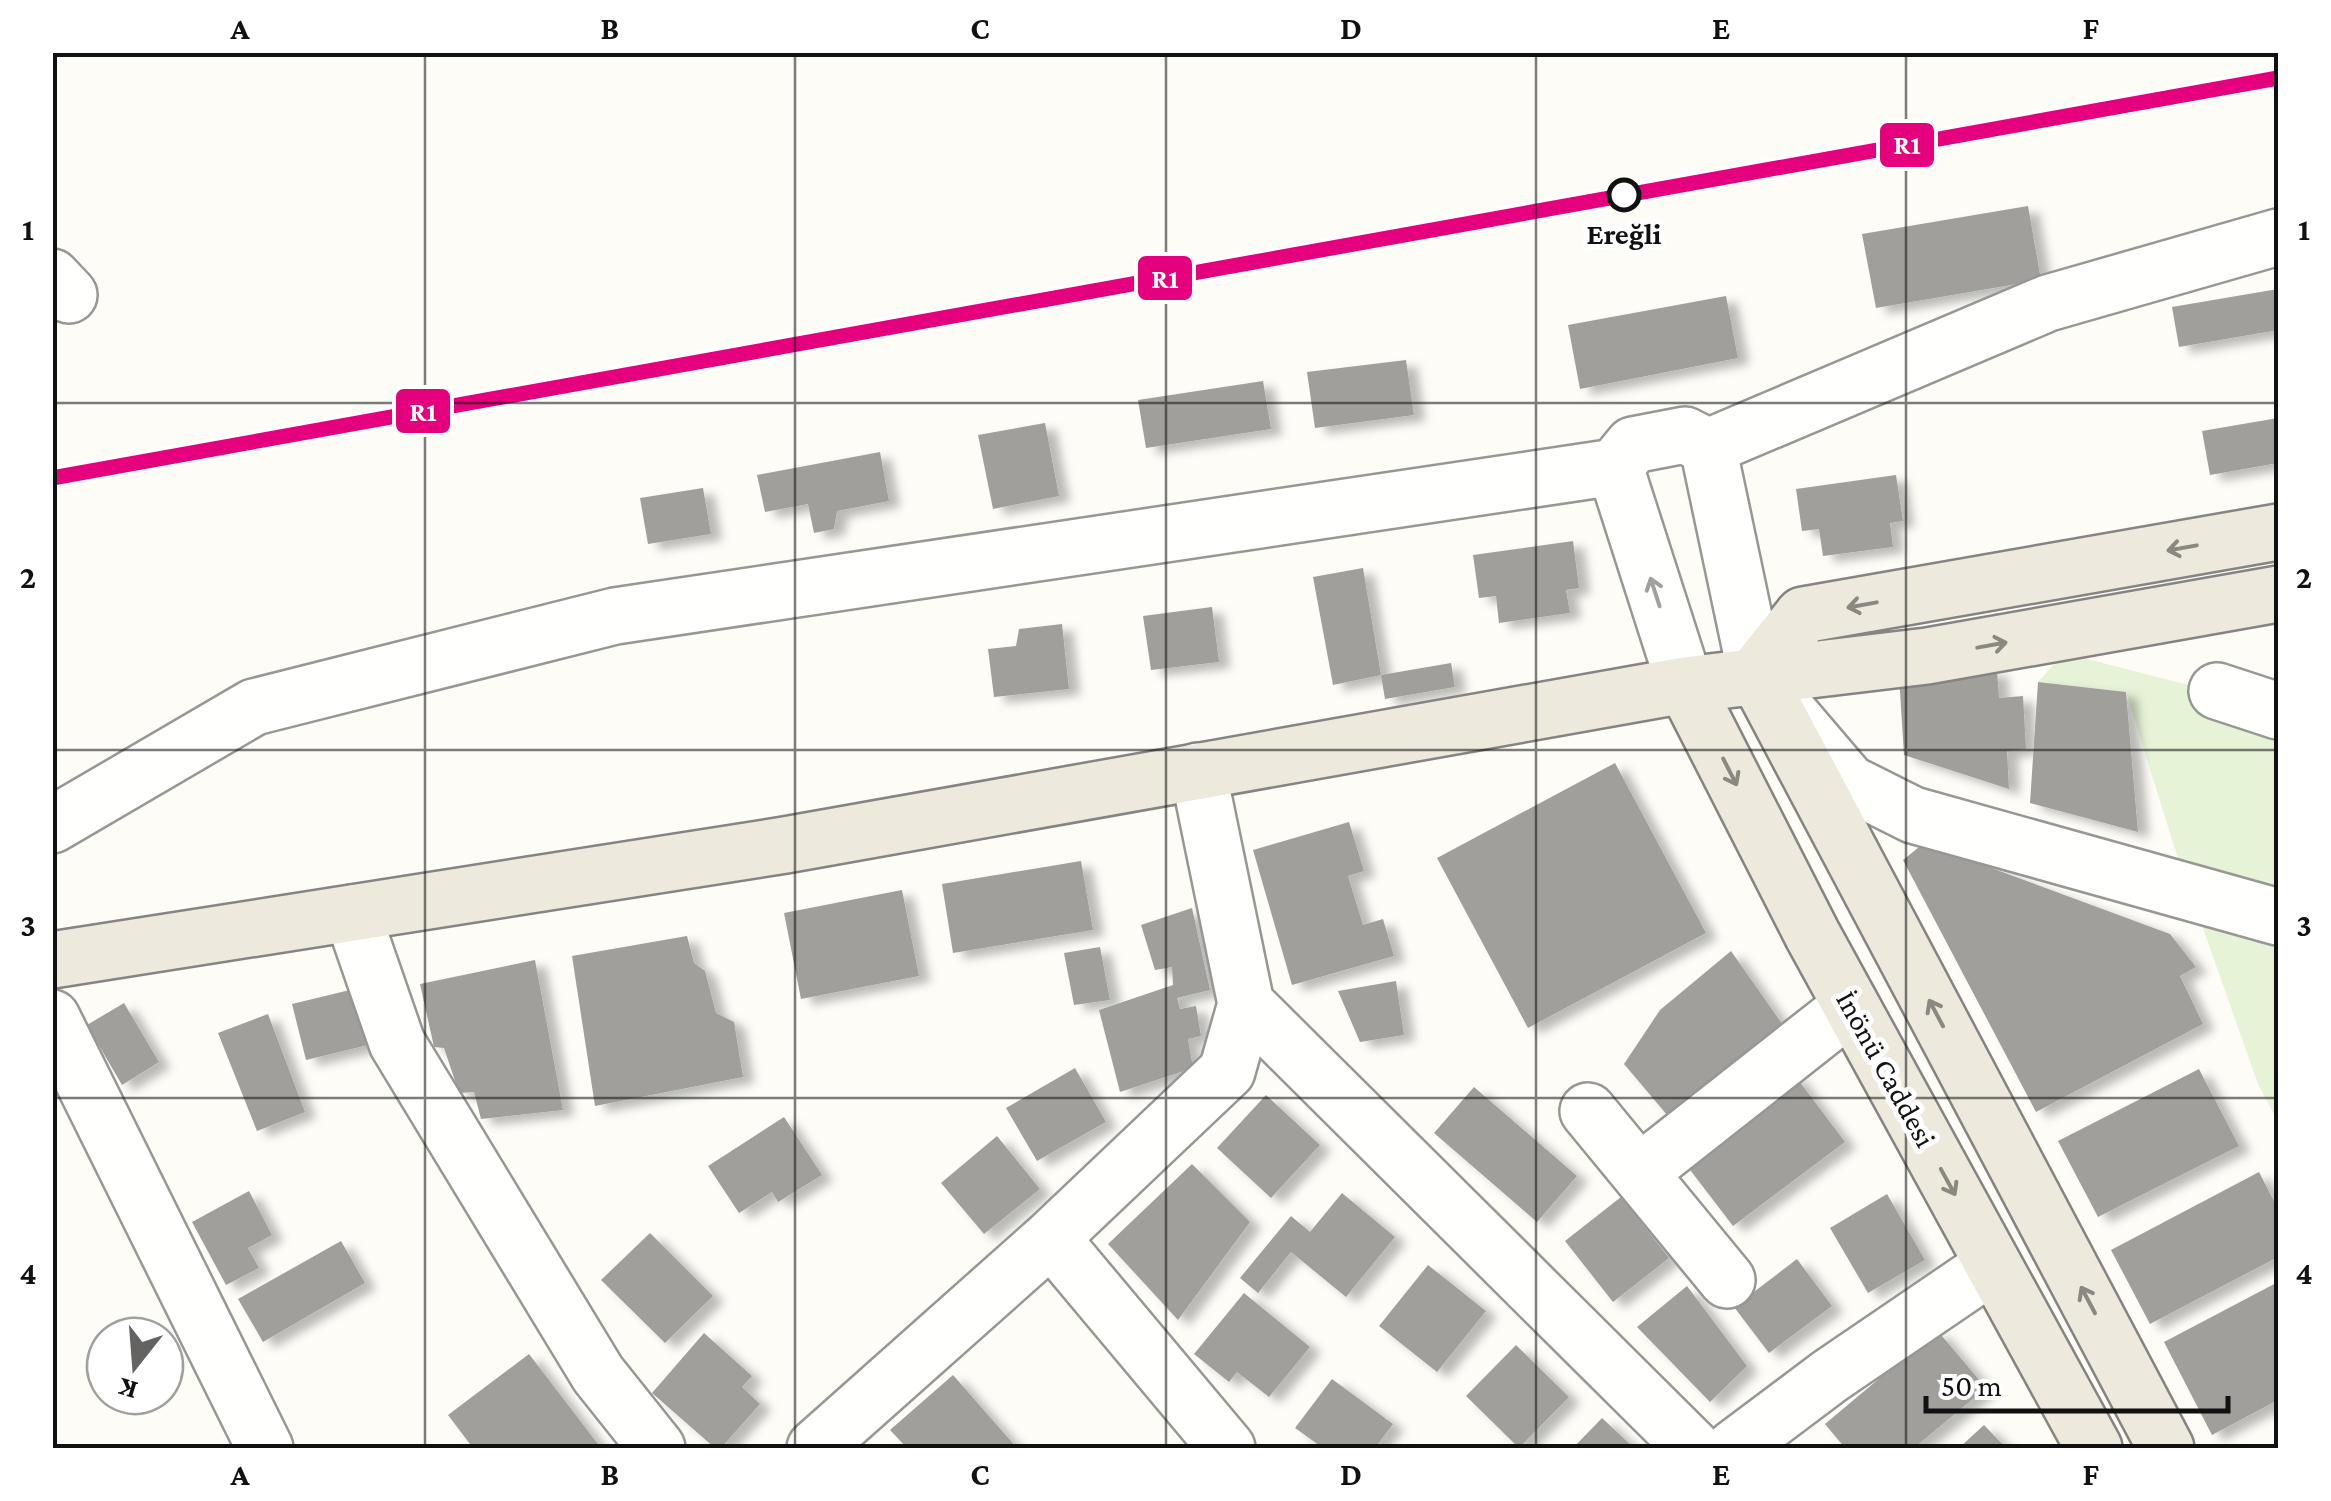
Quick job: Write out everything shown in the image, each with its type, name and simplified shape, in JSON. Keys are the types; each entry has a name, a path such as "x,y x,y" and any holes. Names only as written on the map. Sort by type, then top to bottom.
{"main road":[{"path":"1756,674 1803,615 2278,532"},
{"path":"52,960 785,845 1686,685 1927,656 2278,594"},
{"path":"1756,674 2166,1448"},
{"name":"İnönü Caddesi","path":"1686,685 1851,1006 2094,1448"}],"street":[{"path":"1708,447 2048,303 2278,237"},
{"path":"52,824 254,707 615,616 1615,467 1633,444 1685,434 1708,447 1756,674 1849,782 1912,814 2278,917"},
{"path":"1615,467 1686,685"},
{"path":"2217,691 2278,711"},
{"path":"815,1448 1051,1238 1227,1071 1246,1004 1198,771"},
{"path":"352,913 398,1043 598,1374 657,1448"},
{"path":"1246,1004 1694,1448"},
{"path":"1639,1173 1851,1006"},
{"path":"52,1018 266,1448"},
{"path":"1588,1111 1726,1280"},
{"path":"1051,1238 1227,1448"},
{"path":"1734,1448 1830,1376 1993,1265"}],"green space":[{"path":"2064,653 2278,708 2278,1122 2258,1084 2175,849 2126,692 2038,682"}],"building":[{"path":"2028,206 2041,280 1876,308 1862,234"},
{"path":"2278,289 2278,330 2179,347 2172,307"},
{"path":"1726,296 1738,358 1580,389 1568,325"},
{"path":"1406,360 1414,415 1315,428 1307,372"},
{"path":"1263,381 1271,429 1146,448 1138,400"},
{"path":"2278,418 2278,463 2210,475 2202,431"},
{"path":"1045,423 1059,496 993,509 978,435"},
{"path":"880,452 889,501 837,511 834,529 814,533 808,504 765,512 757,475"},
{"path":"1896,475 1903,521 1890,523 1893,547 1823,556 1819,529 1802,531 1796,489"},
{"path":"703,488 711,534 648,544 640,498"},
{"path":"1573,541 1579,588 1566,590 1570,613 1499,623 1496,596 1479,598 1473,555"},
{"path":"1363,568 1381,675 1333,685 1313,577"},
{"path":"1212,607 1219,662 1151,670 1143,616"},
{"path":"1062,624 1069,689 994,697 988,649 1016,646 1019,629"},
{"path":"1451,663 1455,687 1385,699 1381,675"},
{"path":"1997,670 1999,698 2023,696 2026,749 2007,751 2009,789 1904,755 1899,676"},
{"path":"2038,682 2126,692 2138,832 2030,803"},
{"path":"1615,763 1706,933 1528,1028 1437,858"},
{"path":"1349,822 1364,871 1348,876 1363,925 1383,919 1394,956 1292,985 1253,850"},
{"path":"1924,843 2170,934 2196,967 2180,976 2203,1024 2036,1112 1903,860"},
{"path":"1081,861 1093,930 953,953 942,884"},
{"path":"902,890 919,976 801,999 784,913"},
{"path":"1192,908 1210,990 1177,998 1180,1009 1196,1006 1201,1036 1188,1039 1193,1068 1120,1092 1099,1010 1173,985 1172,967 1155,970 1141,925"},
{"path":"687,936 694,963 705,971 716,1013 734,1022 743,1077 595,1106 572,956"},
{"path":"1100,947 1110,1000 1074,1005 1064,953"},
{"path":"1731,951 1785,1028 1673,1122 1624,1064 1660,1010"},
{"path":"535,960 563,1110 481,1119 474,1092 459,1093 444,1048 434,1047 420,984"},
{"path":"1396,981 1404,1035 1360,1042 1338,991"},
{"path":"354,989 368,1045 306,1060 292,1004"},
{"path":"124,1003 159,1062 122,1085 87,1025"},
{"path":"268,1014 305,1112 257,1131 218,1033"},
{"path":"1075,1068 1106,1122 1037,1161 1006,1108"},
{"path":"2199,1069 2239,1146 2098,1217 2058,1141"},
{"path":"1793,1073 1845,1142 1733,1226 1681,1158"},
{"path":"1474,1087 1577,1176 1537,1222 1434,1133"},
{"path":"1266,1095 1320,1145 1271,1198 1217,1148"},
{"path":"784,1117 822,1175 778,1202 772,1192 739,1213 708,1166"},
{"path":"997,1136 1040,1189 984,1234 941,1183"},
{"path":"1192,1164 1250,1222 1178,1320 1108,1244"},
{"path":"2259,1172 2278,1209 2278,1257 2150,1324 2111,1250"},
{"path":"249,1191 272,1235 248,1248 259,1268 226,1285 192,1222"},
{"path":"1342,1193 1395,1237 1346,1297 1291,1252 1258,1293 1240,1278 1291,1216 1310,1232"},
{"path":"1887,1194 1925,1260 1868,1293 1830,1228"},
{"path":"1621,1197 1669,1258 1613,1302 1565,1241"},
{"path":"650,1233 713,1296 665,1343 601,1280"},
{"path":"341,1241 365,1283 263,1342 238,1299"},
{"path":"1797,1259 1832,1306 1769,1353 1734,1307"},
{"path":"1428,1265 1486,1311 1437,1372 1379,1326"},
{"path":"2278,1282 2278,1400 2212,1435 2164,1342"},
{"path":"1687,1286 1747,1366 1710,1402 1637,1327"},
{"path":"1244,1293 1310,1347 1269,1397 1237,1372 1229,1382 1194,1354"},
{"path":"1937,1330 1986,1388 1914,1448 1845,1448 1825,1424"},
{"path":"704,1333 752,1376 742,1387 760,1404 721,1448 715,1448 652,1393"},
{"path":"1516,1345 1569,1397 1519,1448 1466,1396"},
{"path":"529,1354 601,1448 473,1448 448,1415"},
{"path":"953,1375 1017,1448 907,1448 890,1430"},
{"path":"1332,1379 1393,1424 1375,1448 1323,1448 1295,1428"},
{"path":"1602,1418 1634,1448 1573,1448"},
{"path":"1984,1425 2006,1448 1959,1448"}],"transit line":[{"name":"R1","path":"52,478 2278,78"}],"place":[{"name":"Ereğli","path":"1624,195"}]}
